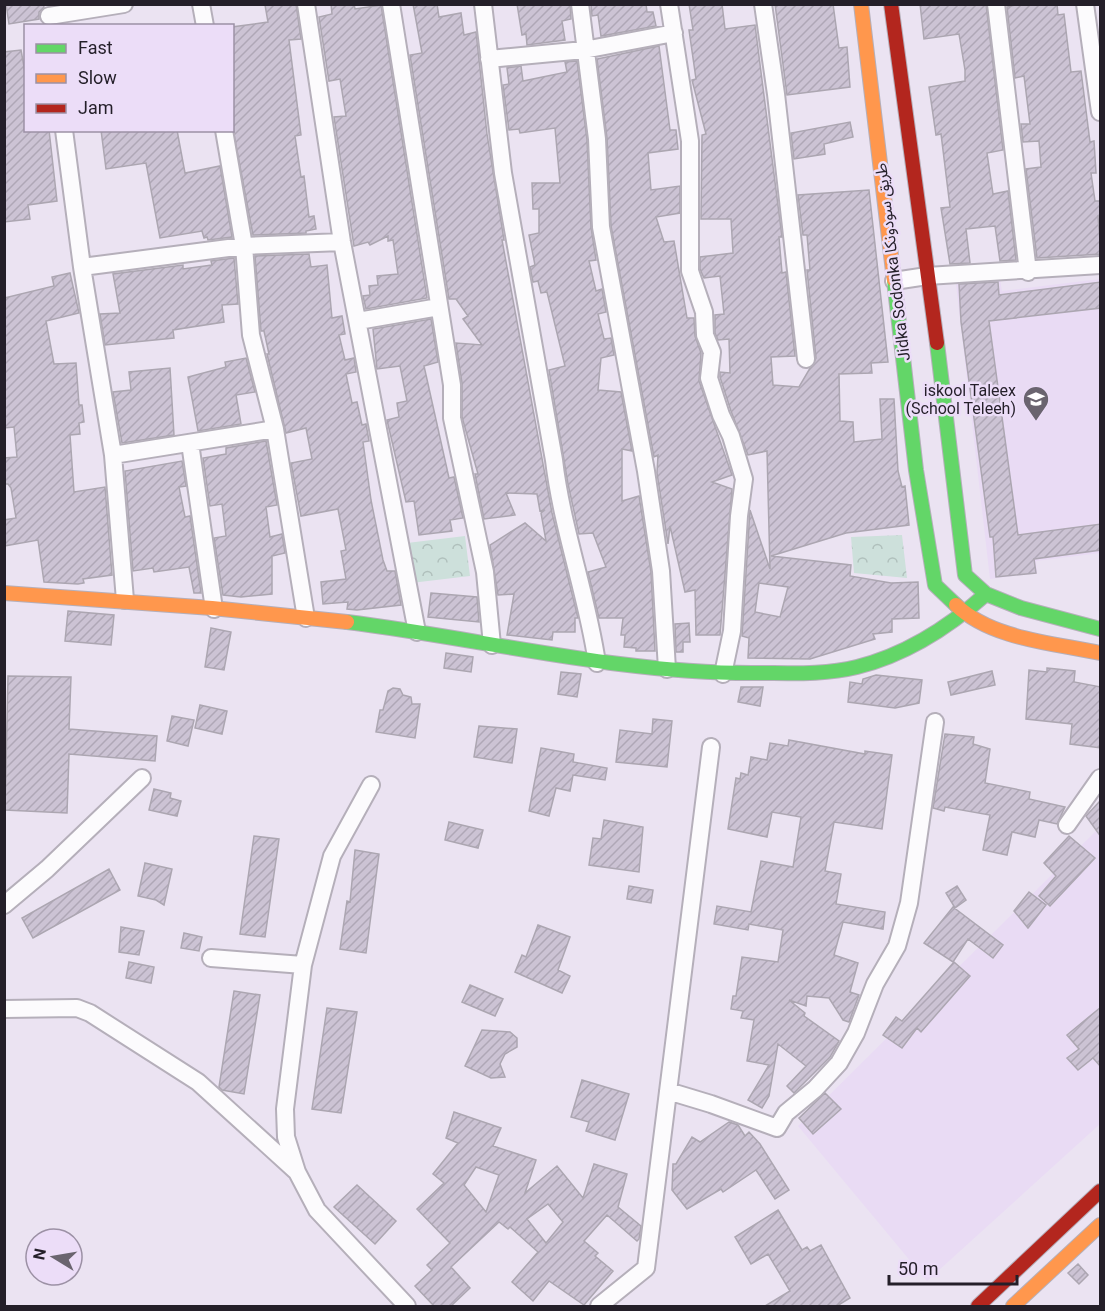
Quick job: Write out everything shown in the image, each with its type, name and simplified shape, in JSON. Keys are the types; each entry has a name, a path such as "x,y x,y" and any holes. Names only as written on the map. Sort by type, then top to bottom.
{"main road":[{"name":"Jidka Sodonka طريق سودونكا","path":"861,4 916,470 935,585 965,614 1003,632 1101,653"},
{"name":"Jidka Sodonka طريق سودونكا","path":"891,4 965,575 986,594"},
{"path":"4,593 125,600 306,618 417,632 597,663 723,674 806,673 859,667 910,646 965,614 986,594 1021,608 1101,629"},
{"path":"978,1306 1101,1191"},
{"path":"1013,1306 1101,1225"}],"street":[{"path":"49,15 124,4"},
{"path":"201,4 205,24"},
{"path":"306,4 342,242 417,632"},
{"path":"392,4 452,386 452,418 485,572 492,645"},
{"path":"483,4 503,173 554,460 560,507 589,612 597,663"},
{"path":"580,4 597,139 601,227 646,471 661,571 668,669"},
{"path":"669,4 690,141 690,274 704,312 705,335 712,352 709,378 744,479 739,516 732,631 723,674"},
{"path":"763,4 776,94 806,359"},
{"path":"996,4 1028,272"},
{"path":"1085,4 1101,112"},
{"path":"489,59 584,50 674,33"},
{"path":"64,132 82,267 113,455 125,600"},
{"path":"224,132 244,246 252,335 275,429 306,618"},
{"path":"82,267 244,246 342,242"},
{"path":"894,281 927,276 1028,272 1101,265"},
{"path":"358,321 439,307"},
{"path":"113,455 275,429"},
{"path":"190,443 214,609"},
{"path":"668,1091 777,1128 786,1113 815,1089 839,1063 856,1033 875,984 897,946 909,903 936,722"},
{"path":"599,1306 646,1268 711,747"},
{"path":"4,904 48,869 142,778"},
{"path":"1067,825 1101,778"},
{"path":"371,785 332,856 303,965 285,1109 286,1137 297,1172 317,1210 407,1306"},
{"path":"211,958 303,965"},
{"path":"4,1009 78,1008 90,1013 198,1082 297,1172"}],"shaded area":[{"name":"iskool Taleex (School Teleeh)","path":"1000,279 1002,291 1100,279 1100,553 1036,561 1037,573 990,579 956,284"},
{"path":"1100,827 1100,1124 927,1281 798,1126"}],"green space":[{"path":"902,535 907,578 854,573 851,537"},
{"path":"465,536 470,576 411,583 407,543"}],"building":[{"path":"6,4 43,4 44,7 39,12 39,19 9,24"},
{"path":"296,4 301,39 289,40 301,135 295,136 301,177 304,176 309,217 314,216 316,229 306,231 306,233 253,235 234,132 234,27 268,22 265,5"},
{"path":"331,4 354,4 355,9 381,5 427,298 366,309 363,296 370,295 369,286 378,285 377,276 398,274 393,240 388,241 388,236 370,245 368,242 354,246 334,117 346,116 340,79 329,81 319,17 332,14"},
{"path":"413,4 437,4 439,17 461,13 464,35 476,32 487,134 504,240 502,240 552,513 578,618 575,618 575,632 553,632 552,640 507,635 514,594 498,595 490,545 525,523 546,541 541,513 545,510 540,511 537,494 506,493 515,515 484,519 475,474 478,474 462,417 462,383 456,343 482,345 463,319 468,316 456,299 449,299 410,55 422,53"},
{"path":"517,4 570,4 571,19 562,21 565,40 527,45 526,34 522,35"},
{"path":"591,4 646,4 647,12 653,12 656,26 601,36 598,15 592,16"},
{"path":"689,4 722,4 725,29 755,25 782,237 779,237 782,273 786,272 795,356 771,357 773,385 799,387 816,358 807,270 810,270 807,235 803,235 798,195 869,190 888,362 871,363 872,373 839,374 840,421 853,422 854,442 882,439 880,399 894,399 898,471 902,487 905,486 909,525 846,533 771,556 851,565 850,576 891,583 918,582 919,618 892,619 892,632 873,634 875,639 810,659 748,658 749,638 742,636 750,510 770,569 767,451 748,455 731,411 720,377 720,372 730,373 729,339 718,340 715,333 715,315 724,314 720,276 704,278 700,269 700,257 733,253 731,219 701,219 702,135 706,134 692,80 696,79 689,30 693,30","holes":["759,583 788,587 780,617 755,612"]},
{"path":"775,4 833,4 839,48 847,47 850,87 787,95"},
{"path":"920,4 986,4 1003,150 987,153 993,194 1008,191 1016,260 1000,261 995,226 966,229 970,263 950,264 941,208 950,207 941,134 936,135 929,87 965,81 965,70 959,34 924,39"},
{"path":"1019,4 1057,4 1058,15 1064,14 1071,72 1081,71 1090,142 1094,141 1096,173 1091,173 1095,201 1101,201 1101,216 1098,216 1101,254 1037,258 1026,169 1041,167 1039,141 1023,142 1021,124 1030,124 1024,76 1015,78 1007,7"},
{"path":"659,46 670,130 676,130 678,149 648,153 651,190 680,186 680,213 656,217 664,242 674,241 687,318 694,318 695,336 701,353 699,381 732,475 712,482 732,489 720,635 696,635 695,590 685,592 670,526 668,544 657,473 658,455 654,457 611,226 607,138 597,59"},
{"path":"21,50 24,67 24,132 49,132 57,201 28,205 30,219 4,222 4,52"},
{"path":"577,61 587,140 591,227 596,260 589,261 596,291 602,289 606,312 598,314 604,339 611,338 614,355 601,358 598,390 621,392 632,451 622,449 622,501 639,496 651,572 655,651 636,651 636,648 624,647 625,635 621,635 623,618 599,618 588,572 606,567 593,533 579,534 568,484 549,370 565,366 547,292 541,293 538,281 533,282 530,267 535,265 529,235 539,233 539,209 533,209 532,183 560,183 555,128 520,133 519,129 509,130 503,85 509,84 507,68 521,66 523,81 567,72 565,62"},
{"path":"850,122 853,137 824,144 825,154 794,159 791,133"},
{"path":"101,132 177,132 185,173 220,166 232,237 208,240 207,237 204,238 202,231 160,238 146,163 106,169"},
{"path":"309,254 311,267 327,265 332,318 342,316 345,334 339,335 345,360 354,358 356,372 346,374 352,403 357,402 362,425 366,424 369,441 363,442 371,500 383,560 387,571 395,571 401,605 357,610 347,609 348,602 323,604 321,582 346,579 341,551 346,550 338,509 301,516 291,463 312,459 306,428 286,433 267,354 269,354 264,331 261,331 255,256"},
{"path":"234,258 238,304 222,305 224,322 173,330 174,338 105,345 100,314 120,313 113,274 183,265 183,269 212,265 211,261"},
{"path":"70,273 79,313 46,321 54,364 76,363 79,405 82,405 84,422 79,423 80,434 70,435 74,492 105,487 112,575 83,579 84,583 78,584 44,582 38,540 4,546 4,520 16,518 11,488 8,484 4,484 4,458 17,457 14,427 4,428 4,298 54,286 52,277"},
{"path":"998,282 999,295 1101,282 1101,308 989,321 1018,535 1101,524 1101,550 1034,559 1036,573 996,577 993,537 990,537 961,322 959,284"},
{"path":"431,319 438,362 424,366 449,478 454,477 463,518 450,520 452,531 419,535 414,501 406,502 387,420 399,417 397,403 407,401 400,366 377,369 373,329"},
{"path":"246,358 255,392 236,395 241,424 198,431 188,377 226,367 225,362"},
{"path":"170,368 174,435 122,443 113,392 131,390 129,372"},
{"path":"266,441 277,505 266,507 270,537 282,534 285,553 272,556 272,594 241,597 223,595 214,538 226,536 222,504 210,506 203,458 226,454 226,448"},
{"path":"182,461 186,486 179,487 185,517 190,516 201,593 194,593 189,567 154,572 153,568 133,571 125,471"},
{"path":"431,593 477,597 479,622 428,617"},
{"path":"68,611 114,615 111,645 65,641"},
{"path":"689,623 690,642 683,642 683,652 676,652 675,624"},
{"path":"211,628 231,632 224,670 205,667"},
{"path":"446,653 473,657 471,672 444,668"},
{"path":"1047,668 1075,671 1074,682 1101,687 1101,748 1070,744 1072,724 1026,719 1029,670 1047,672"},
{"path":"992,671 995,685 951,695 948,682"},
{"path":"561,672 581,674 577,697 558,694"},
{"path":"876,675 922,680 919,703 895,708 848,702 850,682 862,684 863,679"},
{"path":"8,676 71,677 69,729 157,736 155,761 69,754 67,813 5,810"},
{"path":"741,687 763,687 760,706 738,702"},
{"path":"393,688 400,689 403,695 411,697 412,704 420,704 415,738 376,732 380,710 383,710 388,691"},
{"path":"200,705 227,711 222,734 195,728"},
{"path":"172,716 194,720 188,746 167,741"},
{"path":"653,719 672,721 667,767 616,762 620,730 652,734"},
{"path":"479,726 517,729 512,763 474,757"},
{"path":"945,734 974,737 973,744 990,749 985,783 1030,792 1029,799 1065,807 1057,824 1039,820 1035,837 1012,832 1007,855 983,850 990,815 945,807 944,811 933,808"},
{"path":"789,740 865,754 865,751 892,755 882,829 834,822 825,871 841,874 836,904 885,912 883,929 843,922 834,955 858,963 850,992 859,995 849,1022 843,1020 829,998 807,996 806,1006 789,1000 805,1013 804,1016 839,1041 830,1057 794,1093 787,1086 806,1066 778,1044 769,1096 762,1108 748,1100 769,1065 747,1061 754,1020 741,1018 743,1011 731,1009 733,996 736,996 742,957 778,962 783,930 749,924 748,930 714,924 717,906 751,912 761,861 793,867 801,817 772,812 767,837 728,829 736,778 740,779 741,773 748,775 751,757 767,760 770,743 788,746"},
{"path":"541,748 574,754 573,762 607,768 605,780 573,775 570,791 556,788 549,816 529,811"},
{"path":"154,789 171,793 170,798 181,801 177,816 149,810"},
{"path":"1101,800 1101,837 1086,816"},
{"path":"604,820 643,827 639,872 589,865 593,838 601,839"},
{"path":"449,822 483,830 478,848 445,840"},
{"path":"254,836 279,839 265,937 240,934"},
{"path":"1069,836 1095,858 1050,906 1039,896 1056,876 1044,863"},
{"path":"355,850 379,854 366,953 340,949 347,901 350,902"},
{"path":"145,863 172,869 164,905 156,900 138,896"},
{"path":"109,869 120,890 33,938 22,918"},
{"path":"629,886 653,890 651,903 627,899"},
{"path":"957,886 966,900 955,908 946,893"},
{"path":"1029,892 1046,905 1028,928 1014,911"},
{"path":"953,907 1003,945 993,958 968,939 953,962 924,943"},
{"path":"538,925 570,937 558,970 570,976 562,993 515,972 522,955 526,957"},
{"path":"121,927 144,931 139,955 119,952"},
{"path":"184,933 202,937 199,951 181,948"},
{"path":"129,962 154,967 151,983 126,978"},
{"path":"954,962 970,976 921,1032 917,1028 902,1048 883,1035 896,1017 902,1021"},
{"path":"470,985 503,999 495,1016 462,1002"},
{"path":"234,991 260,995 244,1094 222,1090 219,1087"},
{"path":"1101,1007 1101,1067 1093,1058 1078,1070 1067,1058 1079,1049 1067,1035"},
{"path":"327,1008 357,1012 341,1113 312,1109"},
{"path":"482,1030 510,1032 517,1038 517,1047 505,1054 500,1064 505,1077 491,1078 465,1066"},
{"path":"582,1080 629,1094 615,1140 586,1131 589,1122 571,1117"},
{"path":"825,1093 841,1109 813,1134 799,1118"},
{"path":"454,1112 501,1128 493,1146 536,1160 525,1193 557,1166 583,1198 594,1164 627,1174 618,1207 641,1226 639,1239 637,1241 607,1215 584,1241 598,1253 595,1256 613,1271 584,1305 549,1281 533,1301 512,1282 538,1252 510,1227 508,1229 499,1222 451,1267 470,1288 451,1306 434,1306 415,1286 432,1270 427,1265 450,1243 417,1209 444,1183 433,1174 458,1143 446,1138","holes":["476,1167 499,1175 486,1212 464,1185","548,1204 563,1222 546,1243 527,1219"]},
{"path":"729,1122 738,1125 745,1136 749,1132 760,1144 789,1190 775,1199 756,1170 723,1192 721,1189 687,1209 672,1190 673,1164 676,1164 692,1137 700,1142"},
{"path":"357,1185 396,1221 375,1244 334,1207"},
{"path":"778,1210 802,1250 807,1247 810,1251 821,1245 850,1298 837,1306 765,1306 790,1291 768,1254 751,1264 735,1237"},
{"path":"1078,1264 1088,1275 1079,1284 1068,1273"}],"traffic: fast":[{"path":"894,280 916,470 935,585 956,605"},
{"path":"937,343 965,575 986,594 1021,608 1100,629"},
{"path":"347,622 654,668 705,672 807,673 857,667 892,655 942,628 986,594"}],"traffic: slow":[{"path":"861,4 894,280"},
{"path":"4,593 212,608 347,622"},
{"path":"956,605 970,616 1005,632 1100,653"},
{"path":"1013,1306 1100,1225"}],"traffic: jam":[{"path":"891,4 937,343"},
{"path":"978,1306 1100,1191"}],"place":[{"name":"iskool Taleex (School Teleeh)","path":"1036,422"}]}
